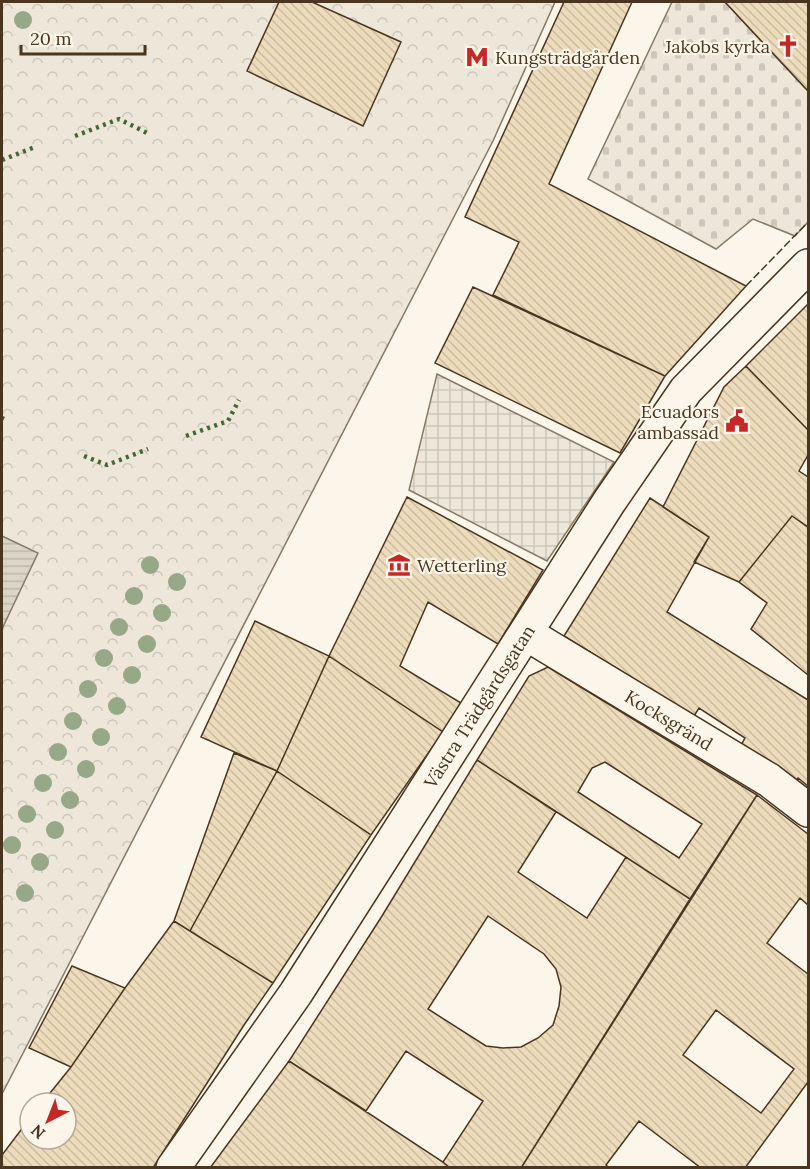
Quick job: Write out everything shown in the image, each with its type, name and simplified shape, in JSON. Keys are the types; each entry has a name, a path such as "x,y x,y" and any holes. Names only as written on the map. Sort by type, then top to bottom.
{"street":[{"name":"Västra Trädgårdsgatan","path":"173,1167 296,993 527,634 609,502 686,390 808,266"},
{"name":"Kocksgränd","path":"527,634 769,780 808,810"}],"green space":[{"name":"Kungsträdgården","path":"2,2 555,2 493,141 2,1094"},
{"path":"672,2 725,2 808,91 808,222 795,236 753,219 716,249 588,179"}],"shaded area":[{"path":"437,374 614,462 547,561 409,490"},
{"path":"2,536 38,553 2,629"}],"building":[{"path":"279,2 312,2 401,42 363,126 247,71"},
{"path":"564,2 632,2 549,184 746,286 665,376 493,295 519,242 465,217"},
{"name":"Jakobs kyrka","path":"725,2 808,2 808,91"},
{"path":"473,287 665,376 620,453 435,363"},
{"path":"808,304 808,430 746,366"},
{"path":"746,366 808,430 808,455 799,471 808,477 808,527 792,516 739,582 694,562 709,537 663,507 724,387"},
{"path":"407,497 543,570 498,644 428,602 400,666 461,703 443,732 329,656"},
{"path":"650,498 709,537 667,612 808,700 808,786 798,778 794,783 740,747 745,738 699,708 694,716 564,636"},
{"path":"792,516 808,527 808,675 751,629 767,603 739,582"},
{"path":"255,621 329,656 277,771 201,737"},
{"path":"329,656 443,732 371,835 277,771"},
{"path":"548,667 757,795 690,899 477,760 529,676","holes":["605,762 702,824 679,858 578,792 592,768"]},
{"path":"234,753 277,771 190,931 174,921"},
{"path":"477,760 556,812 518,872 587,918 626,857 690,899 521,1168 450,1168 443,1162 483,1101 406,1051 366,1111 289,1061 382,916","holes":["488,916 544,954 556,969 561,987 559,1006 553,1025 538,1038 521,1047 486,1046 428,1009"]},
{"path":"277,771 371,835 273,983 190,931"},
{"path":"757,795 808,834 808,905 800,898 767,943 808,974 808,1082 745,1168 701,1168 639,1121 606,1165 609,1168 521,1168","holes":["716,1010 794,1069 761,1113 683,1055"]},
{"path":"174,921 273,983 153,1168 2,1168 2,1155 18,1134 18,1151 78,1151 78,1091 52,1091 71,1067"},
{"path":"72,966 125,988 71,1067 29,1048"},
{"path":"289,1061 443,1162 450,1168 210,1168"}],"hedge":[{"path":"75,136 119,119 147,133"},
{"path":"2,160 35,147"},
{"path":"186,436 228,421 239,400"},
{"path":"84,456 107,465 148,449"}],"fence":[{"path":"746,286 808,222"}],"place":[{"name":"Jakobs kyrka","path":"788,46"},
{"name":"Kungsträdgården","path":"477,57"},
{"name":"Ecuadors ambassad","path":"737,421"},
{"name":"Wetterling","path":"399,565"}]}
